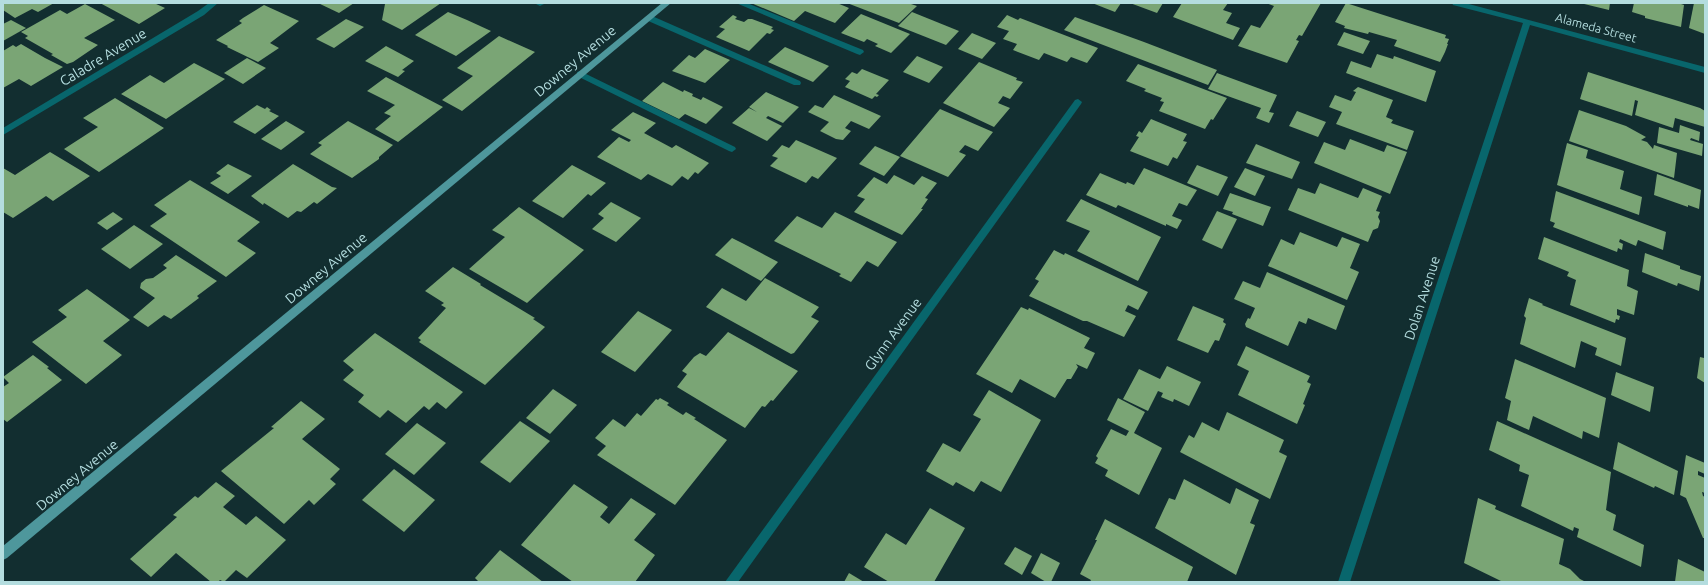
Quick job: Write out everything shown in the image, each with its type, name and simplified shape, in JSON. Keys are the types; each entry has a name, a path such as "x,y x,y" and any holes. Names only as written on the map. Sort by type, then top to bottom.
{"main road":[{"name":"Downey Avenue","path":"3,554 666,3"}],"street":[{"name":"Caladre Avenue","path":"3,132 201,13 214,3"},
{"path":"740,3 860,52"},
{"name":"Alameda Street","path":"1456,3 1705,70"},
{"path":"649,18 797,83"},
{"name":"Dolan Avenue","path":"1344,582 1527,22"},
{"path":"580,74 732,149"},
{"name":"Glynn Avenue","path":"731,582 1078,102"}],"building":[{"path":"3,3 54,3 38,12 32,9 15,18 3,10"},
{"path":"100,3 154,3 165,8 139,24"},
{"path":"318,3 354,3 339,13"},
{"path":"382,3 441,3 402,30 382,20 385,4"},
{"path":"751,3 837,3 849,8 835,23 805,11 794,21"},
{"path":"847,3 908,3 917,6 899,23"},
{"path":"1092,3 1121,3 1115,12"},
{"path":"1130,3 1163,3 1157,13"},
{"path":"1182,3 1228,3 1223,10 1232,13 1226,23 1240,28 1233,40 1173,17"},
{"path":"1266,3 1321,3 1302,36 1299,35 1296,40 1299,41 1287,63 1238,46 1251,25 1260,28 1274,6"},
{"path":"1346,3 1446,35 1445,38 1449,39 1448,44 1440,62 1394,46 1397,40 1369,32 1368,34 1344,28 1345,26 1335,22"},
{"path":"1580,3 1610,3 1609,10"},
{"path":"1634,3 1678,3 1684,5 1681,27 1645,18 1645,16 1632,12"},
{"path":"1694,3 1705,3 1705,34 1689,28"},
{"path":"85,4 115,20 84,38 98,45 73,62 67,64 51,55 53,54 25,38 28,36 21,32 60,10 67,14"},
{"path":"264,5 299,21 270,43 279,48 258,62 216,40 242,23 239,21 243,18"},
{"path":"448,12 491,31 456,56 415,35"},
{"path":"912,12 959,31 946,45 898,26"},
{"path":"861,14 910,34 891,53 875,46 878,44 867,39 864,42 841,33"},
{"path":"733,15 737,17 735,19 744,22 748,19 752,19 773,27 771,29 774,30 770,34 767,33 749,51 716,37 725,29 719,27"},
{"path":"1007,15 1018,20 1020,18 1098,48 1087,63 1071,57 1067,62 1044,53 1039,60 1013,50 1017,44 1003,39 1009,31 997,27"},
{"path":"1075,17 1217,70 1208,85 1064,30"},
{"path":"346,19 364,27 334,48 316,39"},
{"path":"11,20 26,28 3,41 3,24"},
{"path":"1344,32 1370,41 1363,54 1337,45"},
{"path":"972,33 996,43 982,59 958,49"},
{"path":"499,36 535,52 462,111 442,100 473,76 457,68"},
{"path":"21,44 63,67 31,86 19,79 3,88 3,51 13,45 16,47"},
{"path":"386,46 414,61 402,70 405,71 398,77 365,61"},
{"path":"785,47 829,66 813,82 768,62"},
{"path":"705,49 730,60 705,83 672,71 689,55 695,58"},
{"path":"1377,54 1393,59 1394,56 1436,71 1426,102 1346,73 1351,61 1371,68"},
{"path":"917,56 943,67 929,83 903,72"},
{"path":"247,58 266,68 243,84 224,73"},
{"path":"979,62 1023,82 1010,99 1003,96 998,103 1010,108 994,127 943,103"},
{"path":"194,63 225,79 166,119 121,94 150,75 164,83"},
{"path":"1138,64 1227,98 1213,120 1211,119 1205,129 1159,111 1164,102 1160,101 1162,98 1144,91 1146,89 1126,81"},
{"path":"862,69 889,80 876,94 879,95 877,97 875,96 872,99 845,87 850,81 845,79 852,72 857,74"},
{"path":"1588,72 1700,108 1705,111 1705,127 1675,118 1673,128 1635,115 1638,101 1635,100 1632,116 1580,99"},
{"path":"1217,73 1277,95 1269,112 1274,113 1269,123 1256,118 1261,108 1208,89"},
{"path":"386,77 443,107 398,142 375,129 391,116 384,113 395,105 367,91"},
{"path":"663,82 683,92 684,90 693,94 692,96 701,100 703,97 723,107 706,124 685,114 679,119 642,101"},
{"path":"1358,87 1393,100 1386,117 1393,120 1391,123 1414,131 1407,150 1336,124 1342,112 1329,107 1335,95 1351,101 1356,92 1353,91"},
{"path":"766,92 799,107 783,123 768,116 766,118 782,126 767,141 732,123 749,108 757,112 749,107"},
{"path":"834,95 881,116 869,129 851,121 845,128 851,131 843,140 836,139 820,131 829,122 808,112 815,105 823,108"},
{"path":"115,98 164,128 99,172 64,149 98,127 83,118"},
{"path":"257,105 265,109 267,107 271,110 269,111 279,116 255,134 233,122"},
{"path":"940,109 993,132 978,151 965,145 959,152 966,155 948,177 900,156"},
{"path":"1579,110 1626,126 1646,137 1641,140 1647,142 1653,149 1654,145 1677,153 1674,178 1569,141"},
{"path":"1297,111 1326,122 1318,137 1289,126"},
{"path":"633,112 656,123 644,133 672,148 676,145 709,163 698,174 695,172 688,180 682,176 672,186 648,174 641,180 597,157 619,137 629,142 631,140 611,130"},
{"path":"1151,119 1187,134 1183,141 1187,142 1177,159 1173,157 1168,166 1130,151 1139,137 1136,136 1139,131 1142,133"},
{"path":"286,121 305,132 281,150 261,139"},
{"path":"348,121 393,145 379,157 379,159 352,178 310,154 322,145 318,143"},
{"path":"1680,125 1700,132 1699,141 1691,138 1690,140 1703,144 1702,156 1657,143 1659,127 1679,133"},
{"path":"1350,139 1384,152 1387,145 1407,152 1390,194 1314,163 1324,142 1345,150"},
{"path":"796,140 837,158 818,179 812,176 806,183 770,166 778,158 772,156 782,145 789,148"},
{"path":"1567,143 1588,150 1586,158 1624,171 1620,189 1642,197 1639,215 1557,185"},
{"path":"1256,144 1300,162 1292,179 1246,163"},
{"path":"875,146 900,157 884,176 859,164"},
{"path":"50,152 90,176 53,201 46,196 13,218 3,212 3,168 15,175"},
{"path":"228,164 252,176 228,194 210,183 221,176 216,173"},
{"path":"293,164 332,187 337,188 317,204 314,202 301,212 297,211 288,218 264,203 263,205 251,196"},
{"path":"572,165 606,183 591,196 588,194 563,218 532,201"},
{"path":"1197,165 1228,177 1218,196 1187,183"},
{"path":"1144,168 1197,190 1187,206 1179,203 1172,216 1182,220 1177,229 1166,224 1166,226 1118,205 1116,208 1086,195 1100,173 1126,184 1127,182 1134,185"},
{"path":"1245,168 1265,176 1255,196 1234,187"},
{"path":"1657,174 1701,190 1699,209 1688,205 1688,207 1654,195"},
{"path":"894,175 914,185 922,176 937,183 925,198 928,199 921,209 923,209 902,235 854,212 865,199 857,196 874,177 887,184"},
{"path":"190,180 260,222 237,241 256,253 226,277 150,226 167,214 154,205"},
{"path":"1320,183 1358,198 1363,188 1382,196 1376,211 1380,212 1378,217 1380,221 1378,228 1373,230 1368,242 1288,210 1298,188 1315,194"},
{"path":"1556,191 1666,232 1663,250 1638,240 1636,246 1620,239 1619,242 1623,244 1622,250 1618,248 1617,252 1553,227 1555,223 1550,221"},
{"path":"1230,193 1271,207 1263,226 1223,209"},
{"path":"1081,199 1161,237 1138,281 1077,251 1090,231 1066,221"},
{"path":"611,202 641,218 616,242 592,229 604,218 598,214"},
{"path":"519,207 584,250 527,303 469,269 505,237 492,230"},
{"path":"1217,211 1237,219 1222,249 1202,240"},
{"path":"113,212 123,219 107,230 97,223"},
{"path":"835,212 897,242 878,267 867,261 851,282 839,276 841,274 774,241 797,216 822,228"},
{"path":"134,225 163,244 130,269 101,249"},
{"path":"1300,232 1337,247 1342,237 1360,244 1350,268 1359,272 1347,300 1268,266 1281,239 1294,245"},
{"path":"1544,237 1629,270 1627,286 1638,291 1634,315 1617,309 1617,315 1620,316 1619,320 1616,319 1615,323 1570,305 1576,280 1567,276 1569,272 1538,259"},
{"path":"732,238 778,262 761,281 715,255"},
{"path":"1054,250 1064,255 1065,253 1148,292 1138,310 1128,305 1125,311 1136,316 1124,337 1087,321 1083,321 1029,296 1039,281 1035,279"},
{"path":"1645,253 1680,266 1680,269 1701,276 1699,291 1678,283 1677,286 1642,272"},
{"path":"176,255 217,281 197,296 199,298 171,319 164,315 148,327 133,317 155,298 140,288 141,283 146,279 153,278 167,268 163,265"},
{"path":"453,267 535,318 533,319 545,327 485,385 419,342 421,340 418,338 446,308 441,305 444,303 425,291"},
{"path":"1267,272 1345,306 1336,330 1308,318 1306,324 1299,321 1288,346 1246,327 1245,324 1248,318 1250,319 1255,308 1234,299 1243,281 1260,288"},
{"path":"765,278 819,307 811,317 819,321 794,353 791,354 706,307 722,288 746,301"},
{"path":"87,289 130,320 103,341 122,355 86,384 32,342 67,317 58,310"},
{"path":"1529,298 1543,304 1542,305 1626,338 1621,366 1595,355 1597,348 1581,341 1575,368 1520,344 1526,318 1524,316"},
{"path":"1193,306 1224,319 1223,322 1226,324 1219,341 1215,340 1208,353 1177,340"},
{"path":"1021,307 1028,310 1029,308 1090,338 1084,348 1095,353 1087,369 1076,364 1078,367 1071,379 1067,379 1055,398 1020,379 1012,393 976,374"},
{"path":"638,311 672,330 635,372 601,352"},
{"path":"728,332 798,371 773,401 771,400 765,407 762,406 745,428 677,387 687,374 682,371 694,357 700,353 706,356"},
{"path":"375,333 463,392 446,409 437,402 429,410 424,406 406,423 388,410 380,418 358,402 364,395 343,380 354,370 343,361"},
{"path":"1246,346 1310,376 1307,382 1311,384 1303,404 1305,405 1297,424 1238,395 1249,371 1237,365"},
{"path":"33,355 49,367 47,368 62,380 7,422 3,419 3,387 9,383 3,377"},
{"path":"1704,355 1705,383 1697,378 1700,357 1704,358"},
{"path":"1515,359 1606,398 1599,438 1583,431 1582,439 1533,416 1529,430 1507,420 1511,401 1505,398"},
{"path":"1167,366 1201,382 1189,406 1174,399 1173,402 1161,397 1163,393 1158,391 1148,411 1123,399 1139,369 1160,379"},
{"path":"1616,372 1654,387 1650,412 1611,395"},
{"path":"553,389 577,405 550,434 526,418"},
{"path":"989,390 1041,420 1001,492 981,481 974,492 956,482 953,486 926,471 943,443 960,452 981,419 973,415"},
{"path":"660,398 669,403 667,405 683,415 686,412 696,418 694,419 727,440 675,505 597,455 606,446 595,438 613,419 625,427 637,413 641,416 656,399 658,400"},
{"path":"1118,398 1145,412 1134,433 1162,448 1139,495 1105,476 1108,470 1095,463 1098,458 1096,456 1111,429 1126,436 1129,431 1107,420"},
{"path":"301,401 325,419 302,439 340,469 330,479 336,484 314,505 309,500 284,524 221,471 274,428 271,427"},
{"path":"1227,412 1284,440 1279,452 1287,456 1270,499 1180,452 1189,435 1194,438 1202,422 1219,431"},
{"path":"520,421 550,441 510,483 480,462"},
{"path":"1497,421 1611,472 1606,510 1616,515 1613,530 1644,545 1641,567 1577,537 1579,529 1574,527 1573,531 1521,506 1529,475 1519,471 1520,465 1489,450"},
{"path":"417,423 446,443 414,475 385,454"},
{"path":"1618,442 1678,471 1674,495 1655,486 1654,488 1613,469"},
{"path":"1686,455 1705,463 1705,474 1698,471 1698,475 1705,478 1705,493 1702,492 1703,496 1705,497 1705,538 1703,538 1686,498 1680,495"},
{"path":"394,469 435,500 404,532 362,500"},
{"path":"1184,479 1230,504 1236,488 1259,500 1250,523 1255,525 1236,575 1155,528 1169,498 1175,500"},
{"path":"216,482 235,496 223,507 246,525 256,516 286,540 247,578 236,570 224,582 220,580 218,582 211,582 176,553 151,577 130,559 177,517 173,515 195,496 198,498"},
{"path":"574,484 608,507 600,517 609,524 631,498 656,514 634,540 655,555 635,582 573,582 521,545"},
{"path":"1478,498 1496,506 1495,509 1564,539 1559,564 1570,569 1580,579 1586,582 1503,582 1464,563"},
{"path":"930,508 965,528 934,582 889,582 864,567 886,533 906,545"},
{"path":"1105,519 1193,567 1187,582 1090,582 1091,580 1080,574 1097,540 1095,540"},
{"path":"1015,547 1032,556 1022,575 1004,564"},
{"path":"500,550 543,582 479,582 475,578"},
{"path":"1041,553 1060,563 1051,582 1046,582 1031,573"},
{"path":"1678,559 1705,572 1705,582 1675,582"},
{"path":"849,573 864,582 844,582"}]}
